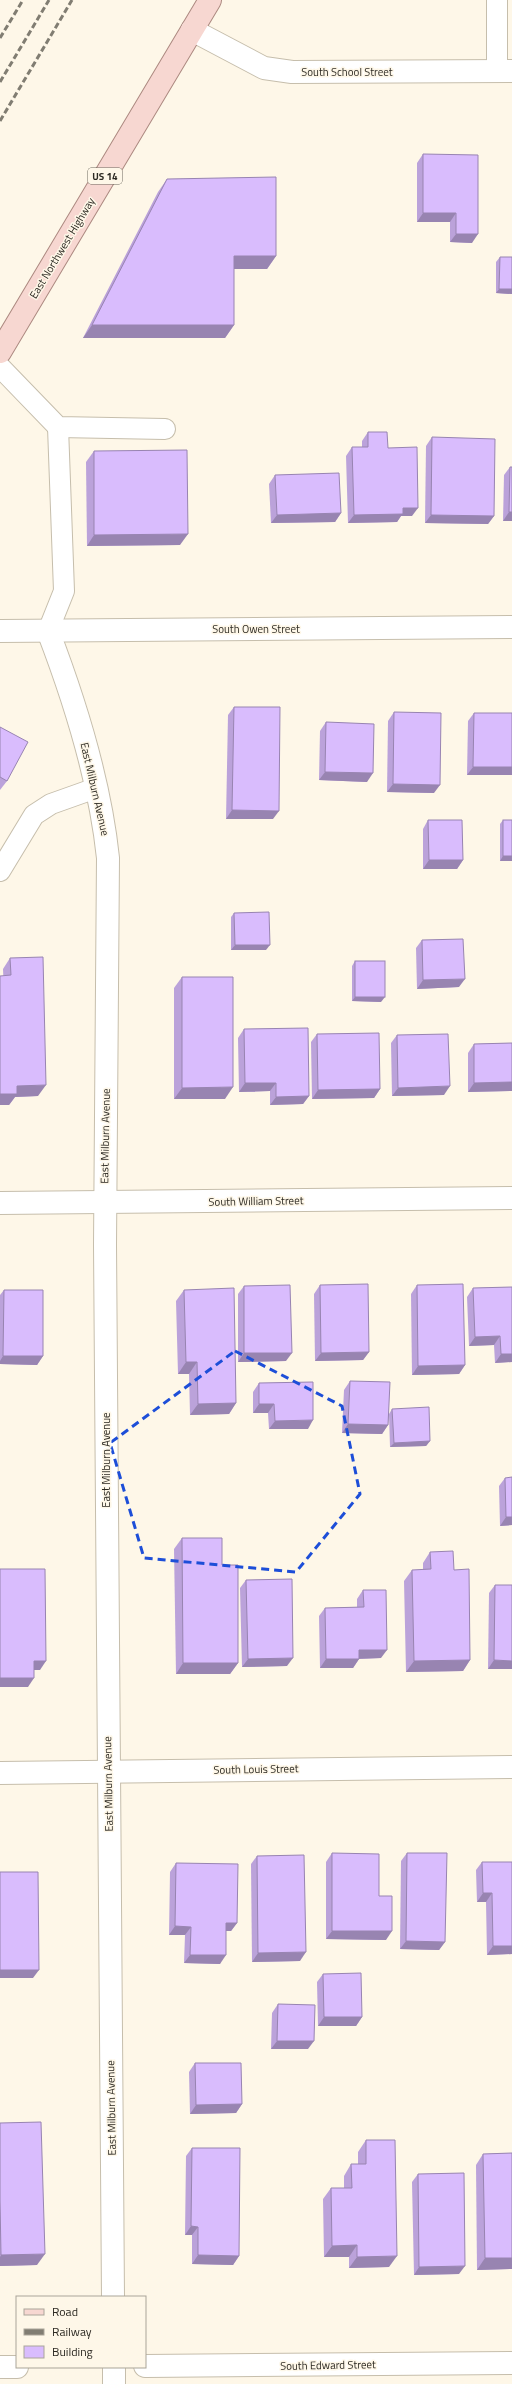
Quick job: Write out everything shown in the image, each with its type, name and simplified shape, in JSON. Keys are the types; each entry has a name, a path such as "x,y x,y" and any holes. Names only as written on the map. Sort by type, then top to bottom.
{"main road":[{"name":"East Northwest Highway","path":"0,352 210,0"}],"street":[{"name":"South School Street","path":"192,30 264,68 292,72 505,71"},
{"name":"South Owen Street","path":"0,631 512,627"},
{"name":"East Milburn Avenue","path":"48,631 70,688 105,824 108,858 105,1202 107,1771 113,2296"},
{"name":"South William Street","path":"0,1203 512,1198"},
{"name":"South Louis Street","path":"0,1772 512,1767"},
{"name":"South Edward Street","path":"146,2366 512,2363"},
{"path":"0,2367 16,2367"},
{"path":"114,2368 114,2384"}],"lane":[{"path":"497,0 505,71"},
{"path":"0,367 58,427 64,591 48,631"},
{"path":"58,427 165,429"},
{"path":"0,871 34,815 51,804 96,788"}],"highlighted area":[{"path":"235,1351 342,1406 360,1494 296,1572 144,1558 110,1443"}],"building":[{"path":"423,154 478,155 478,234 456,234 456,213 423,213"},
{"path":"276,177 276,256 234,256 234,325 92,325 167,179"},
{"path":"500,257 512,257 512,289 499,289"},
{"path":"368,432 387,432 388,448 417,447 418,508 403,508 403,514 354,515 352,447 368,447"},
{"path":"432,437 495,439 494,516 431,515"},
{"path":"187,450 188,534 94,535 94,451"},
{"path":"510,467 512,467 512,512 509,512"},
{"path":"339,473 341,513 277,515 275,475"},
{"path":"234,707 280,707 279,811 232,810"},
{"path":"394,712 441,713 440,785 393,784"},
{"path":"474,713 512,713 512,767 473,767"},
{"path":"326,722 374,724 373,773 325,772"},
{"path":"0,727 28,742 7,781 0,777"},
{"path":"428,820 462,820 463,860 429,860"},
{"path":"503,820 512,820 512,856 503,856"},
{"path":"269,912 270,945 235,945 234,913"},
{"path":"463,939 465,979 423,980 422,940"},
{"path":"43,957 46,1085 17,1086 17,1094 0,1094 0,976 11,975 10,958"},
{"path":"355,961 385,961 385,997 355,997"},
{"path":"182,977 233,977 233,1087 182,1088"},
{"path":"308,1028 309,1096 276,1097 276,1083 245,1083 244,1029"},
{"path":"379,1033 380,1089 318,1090 317,1034"},
{"path":"448,1034 450,1086 398,1088 397,1035"},
{"path":"512,1043 512,1082 474,1083 474,1044"},
{"path":"368,1284 369,1352 321,1353 320,1285"},
{"path":"463,1284 465,1365 418,1366 417,1285"},
{"path":"290,1285 292,1353 244,1353 244,1286"},
{"path":"512,1287 512,1354 501,1354 500,1336 475,1337 473,1288"},
{"path":"234,1288 236,1403 198,1404 197,1362 186,1362 184,1290"},
{"path":"4,1290 43,1290 43,1356 3,1356"},
{"path":"350,1381 390,1382 388,1425 348,1424"},
{"path":"313,1382 313,1420 275,1421 274,1404 259,1404 259,1383"},
{"path":"429,1407 430,1441 394,1443 392,1409"},
{"path":"512,1477 512,1517 506,1517 505,1478"},
{"path":"182,1538 222,1538 222,1565 238,1565 238,1663 183,1663"},
{"path":"453,1551 454,1570 469,1569 470,1660 414,1661 412,1570 431,1569 430,1552"},
{"path":"0,1569 45,1569 46,1661 34,1661 34,1678 0,1678"},
{"path":"292,1579 293,1658 248,1659 246,1580"},
{"path":"495,1585 512,1585 512,1661 494,1660"},
{"path":"363,1590 386,1590 387,1650 359,1650 359,1659 326,1659 325,1608 364,1607"},
{"path":"332,1853 379,1854 379,1896 392,1896 392,1931 332,1931"},
{"path":"407,1853 447,1853 445,1942 406,1941"},
{"path":"304,1855 306,1952 258,1953 257,1856"},
{"path":"482,1862 512,1862 512,1946 493,1946 492,1893 483,1893"},
{"path":"176,1863 238,1864 237,1923 226,1923 226,1955 190,1955 191,1927 175,1926"},
{"path":"0,1872 38,1872 39,1970 0,1970"},
{"path":"361,1973 362,2017 324,2017 323,1974"},
{"path":"278,2004 315,2005 314,2041 277,2041"},
{"path":"195,2063 241,2063 242,2104 196,2105"},
{"path":"41,2122 45,2254 1,2255 0,2123"},
{"path":"366,2140 395,2140 397,2256 357,2257 357,2245 332,2246 331,2188 352,2188 351,2164 366,2164"},
{"path":"192,2148 240,2148 239,2256 198,2255 198,2227 191,2226"},
{"path":"512,2153 512,2258 485,2258 483,2154"},
{"path":"464,2173 465,2266 419,2267 418,2174"}],"railway":[{"path":"0,38 23,0"},
{"path":"0,82 49,0"},
{"path":"0,121 72,0"}]}
